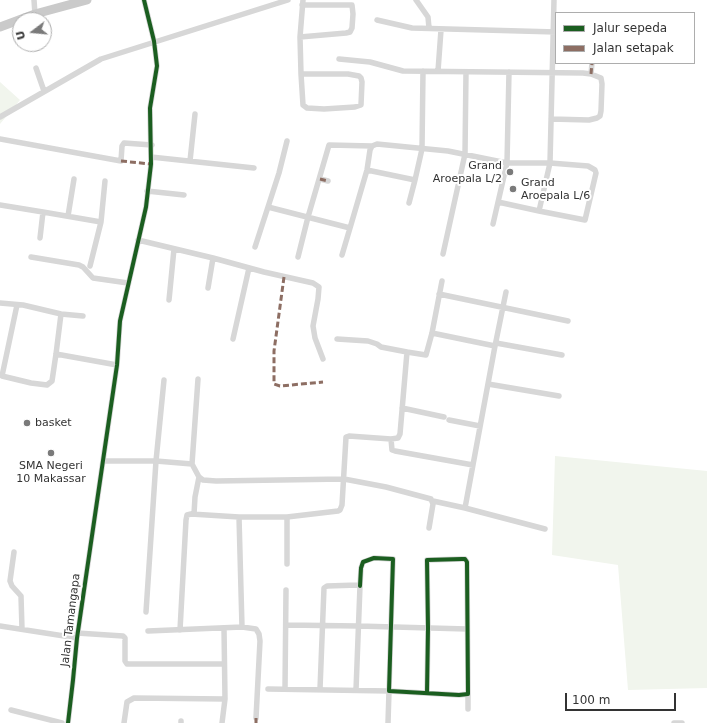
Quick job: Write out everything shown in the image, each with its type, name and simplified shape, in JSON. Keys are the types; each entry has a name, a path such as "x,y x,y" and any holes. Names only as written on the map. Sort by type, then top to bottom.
{"main road":[{"path":"42,12 87,0"},
{"path":"0,27 12,23"}],"street":[{"path":"34,0 35,12"},
{"name":"Jalan Tamangapa","path":"68,723 77,636 117,364 120,321 146,207 152,145 150,108 157,66 154,41 144,0"},
{"path":"0,117 100,59 288,0"},
{"path":"416,0 428,17 430,28"},
{"path":"540,210 550,163 555,32 554,0"},
{"path":"300,37 350,32 352,28 352,5 302,3 300,37 301,74 303,105 307,108 355,107 361,105 362,78 359,76 348,74 301,74"},
{"path":"377,20 412,28 430,28 441,30 555,32"},
{"path":"438,71 441,30"},
{"path":"339,59 370,62 403,71 591,74 601,78 600,116 588,120 551,119"},
{"path":"591,74 592,64"},
{"path":"36,68 44,91"},
{"path":"408,203 416,180 422,149 423,71"},
{"path":"443,254 465,154 466,72"},
{"path":"493,224 507,163 509,72"},
{"path":"190,161 195,114"},
{"path":"0,139 121,161 122,146 124,143 152,145"},
{"path":"256,247 279,173 287,141"},
{"path":"298,257 329,145 372,146 377,144 448,151 507,163 550,163 588,166 593,168 596,173 585,220 498,202"},
{"path":"342,254 367,170 372,146"},
{"path":"151,157 254,168"},
{"path":"367,170 416,180"},
{"path":"68,216 74,179"},
{"path":"320,179 328,181"},
{"path":"90,266 101,222 105,181"},
{"path":"147,191 184,195"},
{"path":"0,205 101,222"},
{"path":"268,207 350,228"},
{"path":"40,238 43,212"},
{"path":"138,240 313,283 319,287 313,326 315,338 323,359"},
{"path":"169,300 174,249"},
{"path":"31,257 79,265 83,267 93,278 128,283"},
{"path":"208,288 213,258"},
{"path":"233,339 248,268"},
{"path":"337,338 368,341 381,347 426,355 432,333 442,281"},
{"path":"465,508 506,292"},
{"path":"439,294 568,321"},
{"path":"0,303 60,314 83,316"},
{"path":"17,305 2,376 31,383 43,385 50,384 53,377 60,314"},
{"path":"432,333 562,355"},
{"path":"180,630 186,517 189,514 194,514 240,517 287,517 336,512 340,510 342,505 346,437 349,436 390,440 398,438 400,434 407,352"},
{"path":"56,354 117,364"},
{"path":"146,612 156,461 164,380"},
{"path":"194,514 195,497 199,477 192,464 198,380"},
{"path":"488,384 560,396"},
{"path":"402,408 480,426"},
{"path":"390,440 392,450 395,451 473,465"},
{"path":"103,461 156,461 192,464"},
{"path":"199,477 216,481 344,479 399,490 428,498 433,501 544,529"},
{"path":"429,528 433,501"},
{"path":"240,517 242,627"},
{"path":"287,517 287,564"},
{"path":"14,552 10,582 21,596 22,629"},
{"path":"356,690 361,568 363,562 374,558 393,559 388,723"},
{"path":"427,693 427,560 465,559 467,562 468,709"},
{"path":"320,689 324,588 327,586 360,586"},
{"path":"284,688 286,590"},
{"path":"286,625 467,629"},
{"path":"0,626 77,636 123,636 125,638 125,661 130,665 224,664"},
{"path":"148,631 242,627 256,629 260,634 256,718"},
{"path":"222,723 225,698 224,628"},
{"path":"268,689 284,688 468,694"},
{"path":"124,723 127,702 134,698 225,698"},
{"path":"11,710 62,723"},
{"path":"674,723 682,723"}],"shaded area":[{"path":"0,82 20,100 0,124"},
{"path":"555,456 707,471 707,688 628,690 618,565 552,555"}],"marked path":[{"path":"591,74 592,64"},
{"path":"121,161 151,164"},
{"path":"320,179 328,181"},
{"path":"284,277 274,351 274,384 280,386 323,382"},
{"path":"256,718 256,723"}],"cycle path":[{"path":"68,723 77,638 117,365 120,321 146,207 151,164 150,108 157,66 154,41 144,0"},
{"path":"360,586 361,568 363,562 374,558 393,559 389,691 459,695 468,694 467,562 465,559 427,560 427,693"}],"place":[{"name":"Grand Aroepala L/2","path":"510,172"},
{"name":"Grand Aroepala L/6","path":"513,189"},
{"name":"basket","path":"27,423"},
{"name":"SMA Negeri 10 Makassar","path":"51,453"}]}
